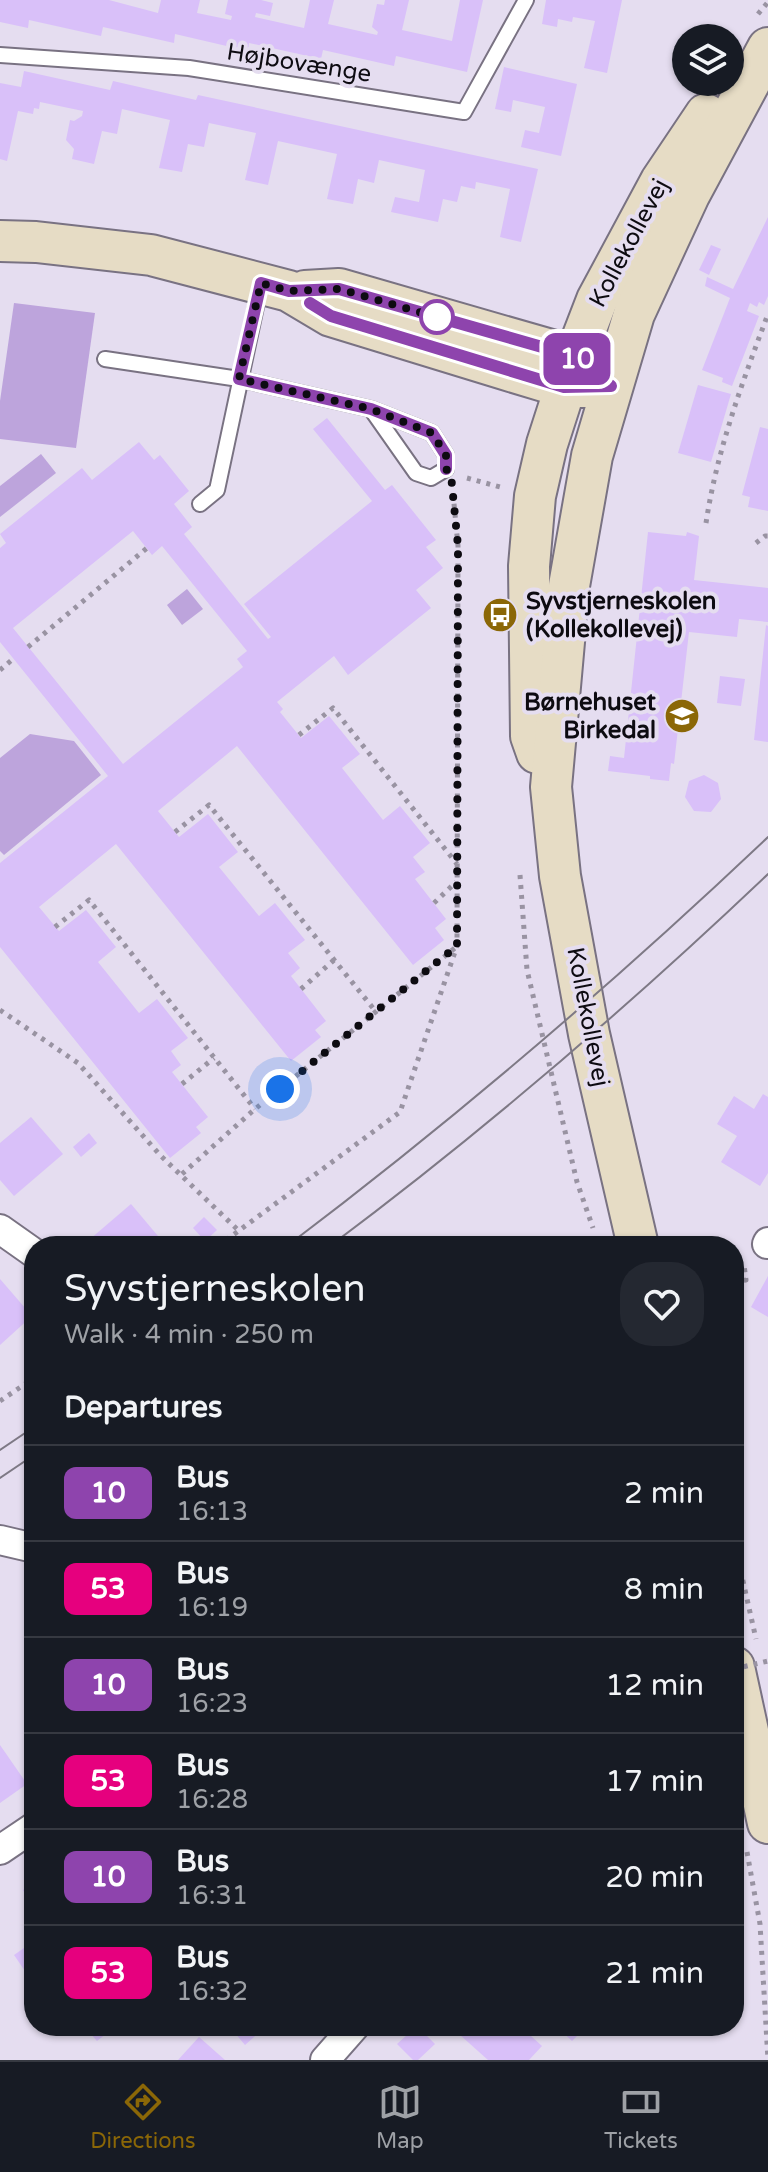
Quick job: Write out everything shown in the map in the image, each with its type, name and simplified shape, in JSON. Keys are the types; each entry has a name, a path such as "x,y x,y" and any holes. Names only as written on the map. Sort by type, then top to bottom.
{"street":[{"name":"Kollekollevej","path":"551,787 531,736 529,566 535,496 547,444 569,372 601,291 661,181 723,89 766,56"},
{"name":"Kollekollevej","path":"636,1236 589,1034 560,876 551,787 569,586 587,478 611,386 640,301 689,195 766,56"},
{"path":"0,241 151,255 275,287 339,289 611,386"},
{"path":"0,1229 24,1246"},
{"path":"0,1540 24,1546"},
{"path":"744,1668 756,1830"},
{"path":"0,1850 24,1834"},
{"path":"325,2060 346,2036"}],"lane":[{"name":"Højbovænge","path":"0,55 189,68 464,112 526,0"},
{"path":"200,504 217,490 239,379 275,287"},
{"path":"105,359 239,379 371,409 432,433 446,455 446,469 431,478 416,473 371,409"}],"path":[{"path":"706,523 713,481 737,396 768,314"},
{"path":"232,1236 400,1112 457,946 458,546 451,475 446,469"},
{"path":"467,478 493,485"},
{"path":"756,543 768,536"},
{"path":"28,647 147,548"},
{"path":"0,670 13,659"},
{"path":"299,735 333,708 457,864"},
{"path":"175,832 209,805 377,1013"},
{"path":"434,903 457,881"},
{"path":"55,927 89,900 255,1109"},
{"path":"182,1174 255,1109 457,946"},
{"path":"301,989 334,960"},
{"path":"0,1010 78,1063 161,1156 239,1231"},
{"path":"182,1084 214,1058"},
{"path":"0,1401 24,1385"},
{"path":"744,1668 768,1661"},
{"path":"756,1830 768,2060"}],"shaded area":[{"path":"14,303 95,313 76,448 0,439 0,401"},
{"path":"41,454 56,473 0,517 0,486"},
{"path":"187,589 203,609 182,625 167,605"},
{"path":"30,734 74,741 101,775 4,855 0,851 0,758"}],"building":[{"path":"0,0 109,0 158,13 161,0 200,0 197,13 231,20 232,16 225,14 228,0 261,0 273,3 270,16 256,13 255,17 304,28 310,0 334,0 328,24 377,35 378,32 372,27 377,4 384,5 385,0 409,0 402,30 452,41 460,0 483,0 467,72 396,56 394,66 323,50 321,59 249,43 248,51 175,34 174,43 103,27 101,36 29,20 28,28 0,22"},
{"path":"546,0 622,0 607,73 584,68 595,21 573,17 572,22 558,19 557,27 542,24"},
{"path":"504,67 577,84 561,156 521,147 525,130 539,133 545,107 513,100 511,112 495,109"},
{"path":"24,71 110,90 113,81 196,100 198,95 538,169 521,242 500,237 510,189 476,182 475,189 461,186 457,202 443,199 438,222 391,212 395,197 419,202 425,170 379,160 374,183 358,179 353,204 327,199 337,154 278,141 268,185 245,180 256,133 209,123 204,147 188,144 182,172 159,168 170,120 122,109 117,134 102,131 94,164 72,159 74,149 66,140 70,120 82,116 83,111 40,102 39,109 34,108 33,114 18,111 7,161 0,159 0,83 21,87"},
{"path":"768,217 768,296 764,305 759,302 757,307 750,303 747,311 759,316 732,386 722,382 723,378 702,370 730,298 705,286 707,277 733,289"},
{"path":"711,245 721,249 709,275 699,270"},
{"path":"698,385 731,394 711,462 678,453"},
{"path":"327,418 385,490 392,485 436,540 426,547 443,568 416,590 431,608 348,675 334,656 277,702 283,709 280,712 301,738 329,716 360,754 342,768 383,820 400,806 430,843 413,857 425,872 415,879 446,919 435,928 444,940 413,965 237,746 158,811 179,837 208,814 238,852 219,867 259,916 275,903 305,940 288,953 300,968 291,976 326,1021 315,1030 321,1037 291,1061 116,844 39,907 59,931 86,910 116,947 98,962 139,1013 157,999 188,1038 171,1051 181,1065 172,1072 208,1117 196,1127 201,1133 170,1158 0,947 0,863 108,776 0,642 0,548 6,543 0,534 82,468 92,480 139,442 154,460 160,455 189,491 174,504 192,527 184,534 268,639 271,637 244,604 372,501 313,429","holes":["133,531 152,555 162,546 247,651 237,659 243,667 123,764 13,628"]},
{"path":"760,427 768,429 768,511 748,507 750,497 742,495"},
{"path":"648,532 686,536 687,532 699,536 694,580 768,588 768,622 739,619 737,637 689,632 674,764 671,763 669,781 608,771 610,756 624,758"},
{"path":"768,626 768,742 754,740"},
{"path":"720,676 745,679 741,706 717,703"},
{"path":"704,775 718,783 721,799 711,812 694,811 685,797 689,781"},
{"path":"763,1094 768,1097 768,1173 760,1186 721,1162 737,1136 717,1124 734,1096 754,1109"},
{"path":"31,1117 63,1154 14,1196 0,1180 0,1143"},
{"path":"89,1133 97,1143 81,1157 73,1147"},
{"path":"131,1204 158,1236 94,1236"},
{"path":"204,1217 217,1230 210,1236 200,1236 193,1228"},
{"path":"768,1276 768,1317 751,1307"},
{"path":"0,1279 24,1307 24,1323 0,1345"},
{"path":"0,1745 24,1780 24,1786 0,1803"},
{"path":"24,1948 24,1970 14,1955"},
{"path":"237,2036 255,2036 245,2045"},
{"path":"406,2036 427,2036 435,2044 418,2060 413,2060 397,2044"},
{"path":"461,2036 531,2036 542,2046 529,2060 488,2060"},
{"path":"199,2037 225,2060 178,2060"}],"tram line":[{"path":"300,1236 412,1149 533,1048 768,837"},
{"path":"343,1236 555,1066 663,972 768,874"},
{"path":"0,1450 24,1434"},
{"path":"0,1478 24,1462"}],"bus line":[{"name":"10","path":"310,303 331,316 564,387 611,386 575,357 556,351 339,289 289,291 261,283 239,379 371,409 432,433 446,455 446,469"}],"place":[{"name":"Syvstjerneskolen (Kollekollevej)","path":"500,615"},
{"name":"Børnehuset Birkedal","path":"682,716"}],"route":[{"path":"280,1089 457,946 458,546 451,475 446,469 446,455 432,433 371,409 239,379 261,283 289,291 339,289 437,317"}]}
